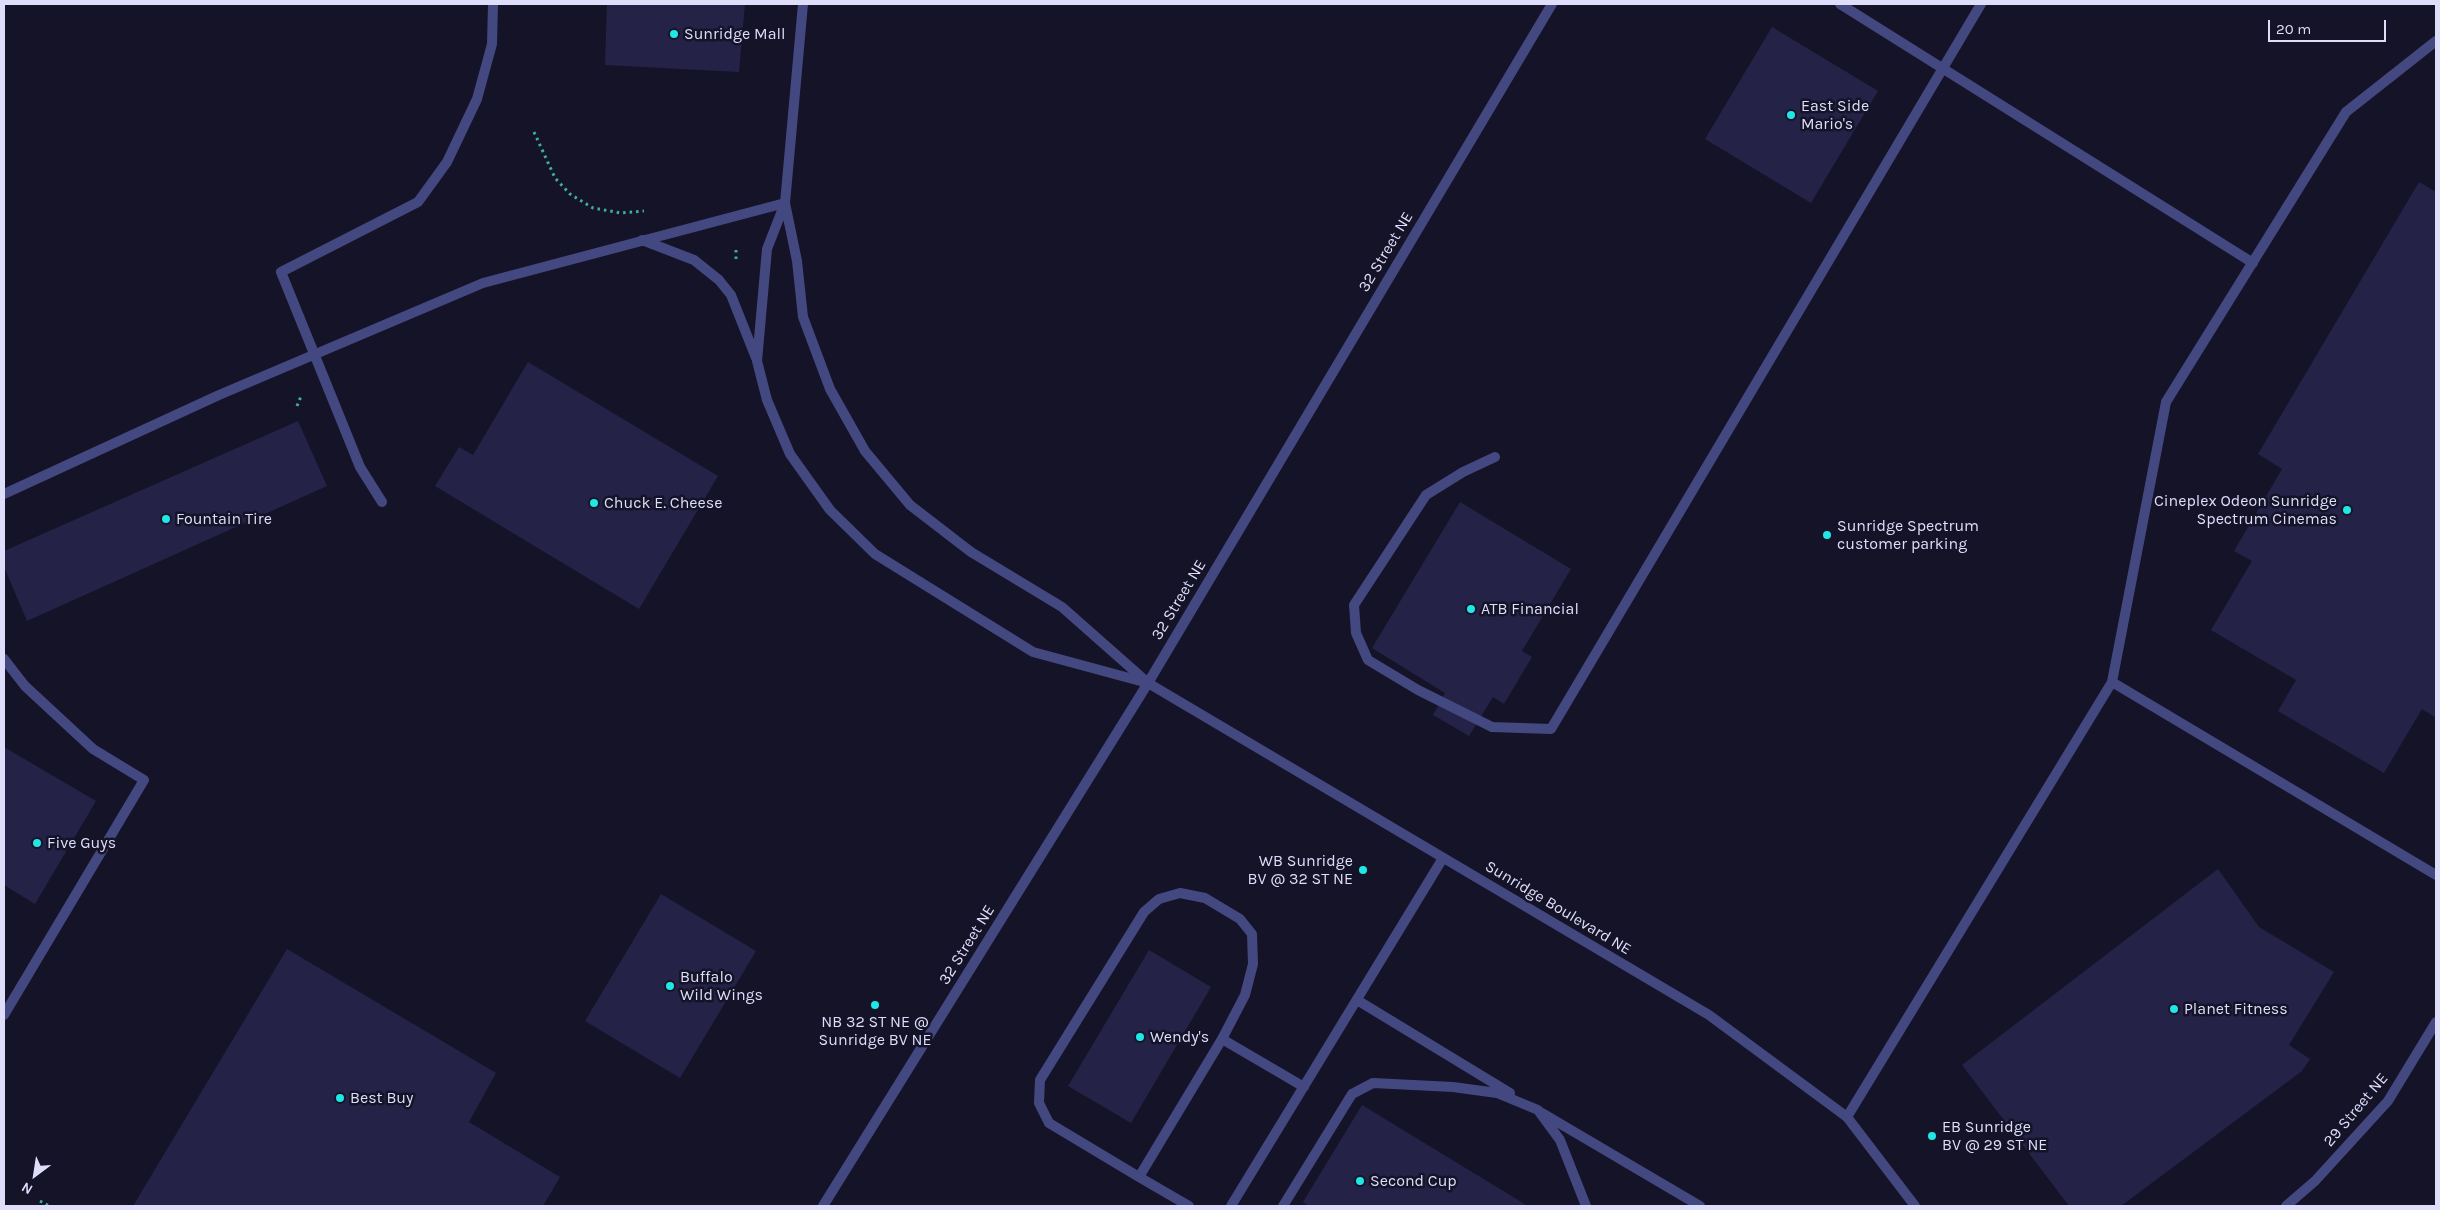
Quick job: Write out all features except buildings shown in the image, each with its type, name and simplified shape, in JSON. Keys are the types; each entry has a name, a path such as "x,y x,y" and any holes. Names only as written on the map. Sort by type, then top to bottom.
{"street":[{"path":"382,502 360,467 316,354 281,272 418,202 446,162 477,99 492,44 493,4"},
{"path":"803,4 786,203 797,261 803,317 830,388 865,451 910,505 972,552 1062,607 1148,683"},
{"name":"32 Street NE","path":"823,1206 1148,683 1552,4"},
{"path":"1840,4 2253,263"},
{"path":"1495,457 1463,472 1426,495 1354,605 1356,633 1368,660 1418,690 1492,728 1551,729 1981,4"},
{"path":"1847,1117 2112,682 2166,402 2346,112 2436,41"},
{"path":"4,494 219,396 483,282 786,203"},
{"path":"757,361 767,249 786,203"},
{"path":"642,240 694,260 719,280 731,296 757,361 767,400 790,454 830,510 875,554 1033,652 1148,683"},
{"path":"4,659 25,686 86,742 144,780 4,1015"},
{"path":"2112,682 2436,875"},
{"name":"Sunridge Boulevard NE","path":"1148,683 1709,1016 1847,1117 1915,1206"},
{"path":"1231,1206 1443,858"},
{"path":"1139,1177 1222,1039 1245,995 1253,964 1252,934 1240,919 1205,898 1180,893 1159,899 1144,912 1040,1080 1039,1103 1049,1123 1139,1177 1189,1206"},
{"path":"1357,1000 1700,1206"},
{"name":"29 Street NE","path":"2286,1206 2320,1175 2388,1101 2436,1022"},
{"path":"1222,1039 1304,1087"},
{"path":"1283,1206 1352,1094 1372,1083 1497,1093 1538,1110 1560,1140 1586,1206"}],"path":[{"path":"534,132 555,178 570,194 593,208 621,213 644,211"},
{"path":"40,1201 49,1206"}],"place":[{"name":"Sunridge Mall","path":"674,34"},
{"name":"East Side Mario's","path":"1791,115"},
{"name":"Chuck E. Cheese","path":"594,503"},
{"name":"Cineplex Odeon Sunridge Spectrum Cinemas","path":"2347,510"},
{"name":"Fountain Tire","path":"166,519"},
{"name":"Sunridge Spectrum customer parking","path":"1827,535"},
{"name":"ATB Financial","path":"1471,609"},
{"name":"Five Guys","path":"37,843"},
{"name":"WB Sunridge BV @ 32 ST NE","path":"1363,870"},
{"name":"Buffalo Wild Wings","path":"670,986"},
{"name":"NB 32 ST NE @ Sunridge BV NE","path":"875,1005"},
{"name":"Planet Fitness","path":"2174,1009"},
{"name":"Wendy's","path":"1140,1037"},
{"name":"Best Buy","path":"340,1098"},
{"name":"EB Sunridge BV @ 29 ST NE","path":"1932,1136"},
{"name":"Second Cup","path":"1360,1181"}]}
